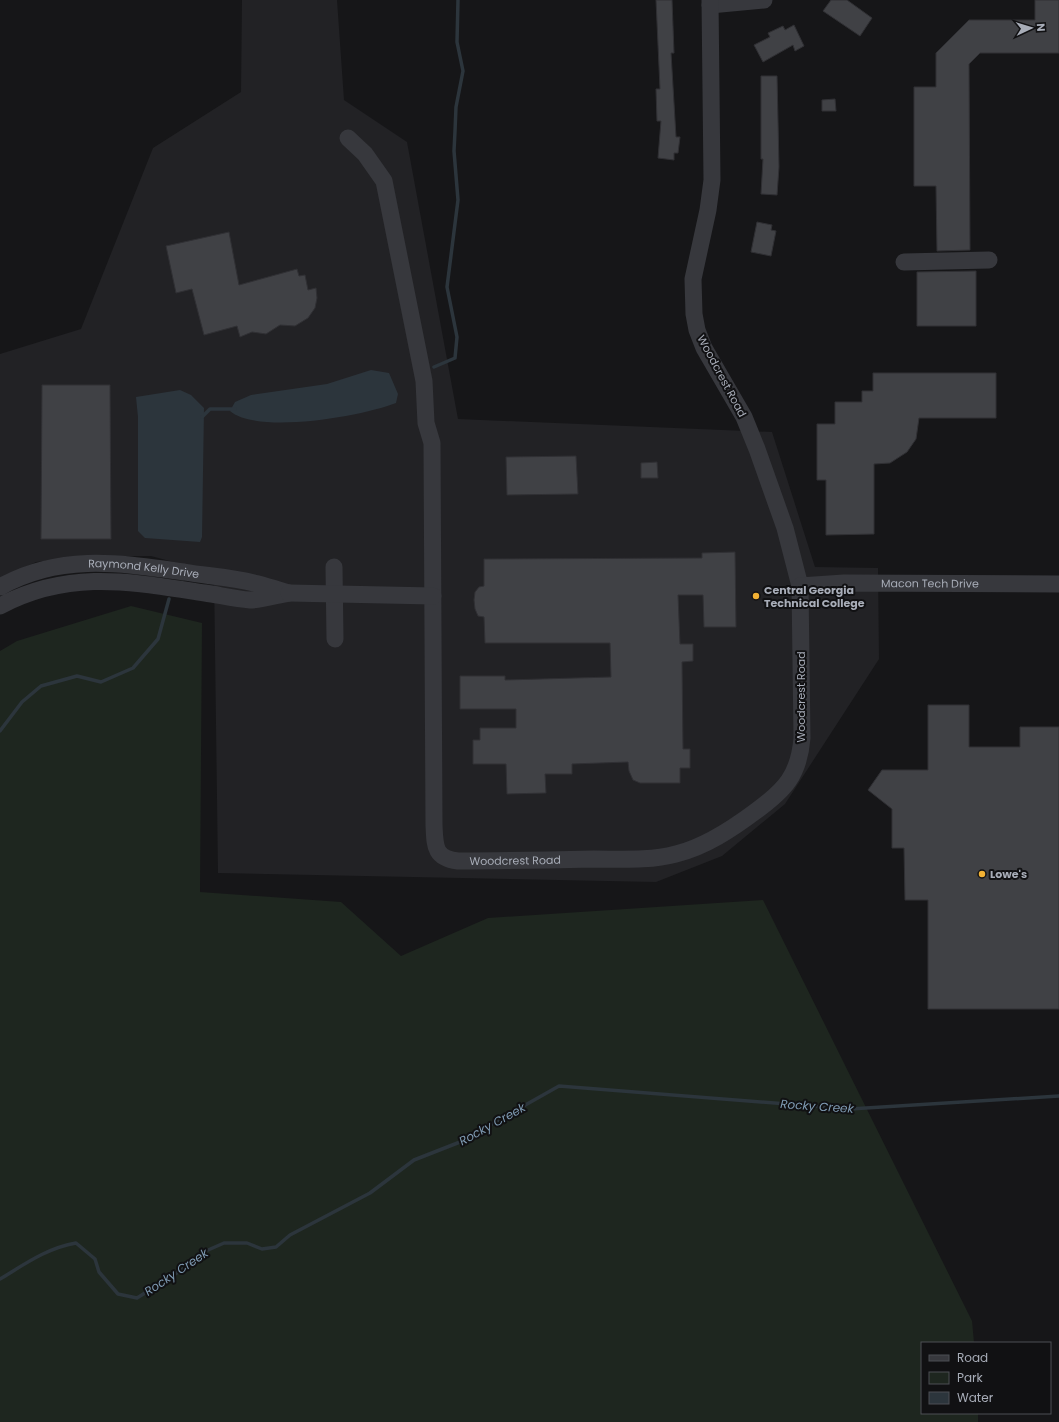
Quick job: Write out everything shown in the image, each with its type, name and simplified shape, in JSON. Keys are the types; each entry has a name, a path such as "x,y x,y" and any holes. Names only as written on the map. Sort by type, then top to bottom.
{"street":[{"path":"710,2 764,0"},
{"name":"Woodcrest Road","path":"348,138 365,154 384,181 424,381 426,424 432,443 434,825 437,851 448,860 458,861 642,858 675,855 703,845 742,822 775,797 788,783 796,768 801,753 802,738 800,586 785,528 757,449 744,417 704,348 697,330 694,314 693,280 708,210 712,180 710,2"},
{"path":"904,262 989,260"},
{"name":"Raymond Kelly Drive","path":"2,581 44,570 85,563 110,562 254,582 289,593"},
{"path":"334,567 335,639"},
{"name":"Raymond Kelly Drive","path":"6,602 51,586 92,580 126,581 251,600 289,593 433,596"},
{"path":"2,581 6,602"},
{"name":"Macon Tech Drive","path":"800,586 844,583 1059,584"}],"shaded area":[{"path":"242,0 337,0 344,100 407,142 458,419 772,432 815,567 878,568 879,659 785,804 722,856 656,882 218,873 214,573 151,556 87,556 36,562 0,579 0,354 81,329 153,148 241,92"}],"green space":[{"path":"131,606 202,623 200,892 341,902 401,956 488,918 763,900 972,1321 974,1342 921,1342 921,1414 978,1414 978,1422 0,1422 0,651 17,641"}],"water":[{"path":"371,370 389,373 398,394 396,403 360,413 311,421 263,422 244,418 230,411 235,402 251,395 327,384"},
{"path":"180,390 191,395 204,408 202,537 200,542 145,538 138,531 138,417 136,397"}],"building":[{"path":"656,0 672,0 674,53 671,53 676,137 680,137 678,153 674,153 674,160 658,158 661,121 657,121 656,89 660,89"},
{"path":"831,0 847,0 872,18 860,36 823,11"},
{"path":"1035,0 1059,0 1059,53 980,53 969,64 970,250 937,251 936,186 914,186 914,87 936,87 936,53 969,20 1035,20"},
{"path":"794,25 804,46 795,51 793,45 763,62 754,45 770,37 768,33 783,26 785,30"},
{"path":"761,76 777,76 779,167 777,195 761,194 763,159 761,159"},
{"path":"835,99 836,111 822,111 822,100"},
{"path":"757,222 772,225 771,230 776,231 771,256 751,252"},
{"path":"229,232 239,285 297,269 299,276 305,275 308,290 316,288 317,298 315,308 308,318 295,326 280,325 266,334 252,332 240,337 237,326 204,335 192,289 176,293 166,246"},
{"path":"976,271 976,326 917,326 917,272"},
{"path":"873,373 996,373 996,418 919,418 916,439 907,452 890,463 874,464 874,534 826,535 826,480 817,480 817,424 835,424 835,402 862,402 862,391 873,391"},
{"path":"42,385 110,385 111,539 41,539"},
{"path":"576,456 578,494 507,495 506,457"},
{"path":"657,462 658,478 641,478 641,463"},
{"path":"735,552 736,627 704,627 703,595 678,595 680,644 693,644 693,661 682,662 683,749 690,749 690,768 680,768 680,783 640,783 633,780 629,771 628,762 572,764 572,774 545,774 546,793 507,794 506,764 473,764 473,740 480,740 480,728 516,728 516,709 460,709 460,676 505,676 505,680 611,677 610,643 485,643 484,617 478,616 475,609 474,600 475,592 479,587 484,586 484,559 702,558 702,553"},
{"name":"Lowe's","path":"928,705 969,705 969,747 1020,747 1020,727 1059,727 1059,1009 928,1009 928,900 905,900 904,848 892,848 892,809 868,790 882,770 928,770"}],"waterway":[{"path":"434,367 455,358 457,337 447,287 458,200 454,151 456,107 463,71 457,42 458,0"},
{"path":"202,417 210,409 235,409"},
{"path":"0,731 22,702 41,686 77,676 101,682 133,668 158,639 169,599"},
{"name":"Rocky Creek","path":"0,1279 27,1262 65,1245 76,1243 95,1259 99,1272 118,1294 137,1298 183,1269 199,1254 224,1243 247,1243 262,1249 276,1247 290,1235 370,1193 414,1160 460,1142 559,1086 850,1109 1059,1096"}],"place":[{"name":"Central Georgia Technical College","path":"756,596"},
{"name":"Lowe's","path":"982,874"}]}
